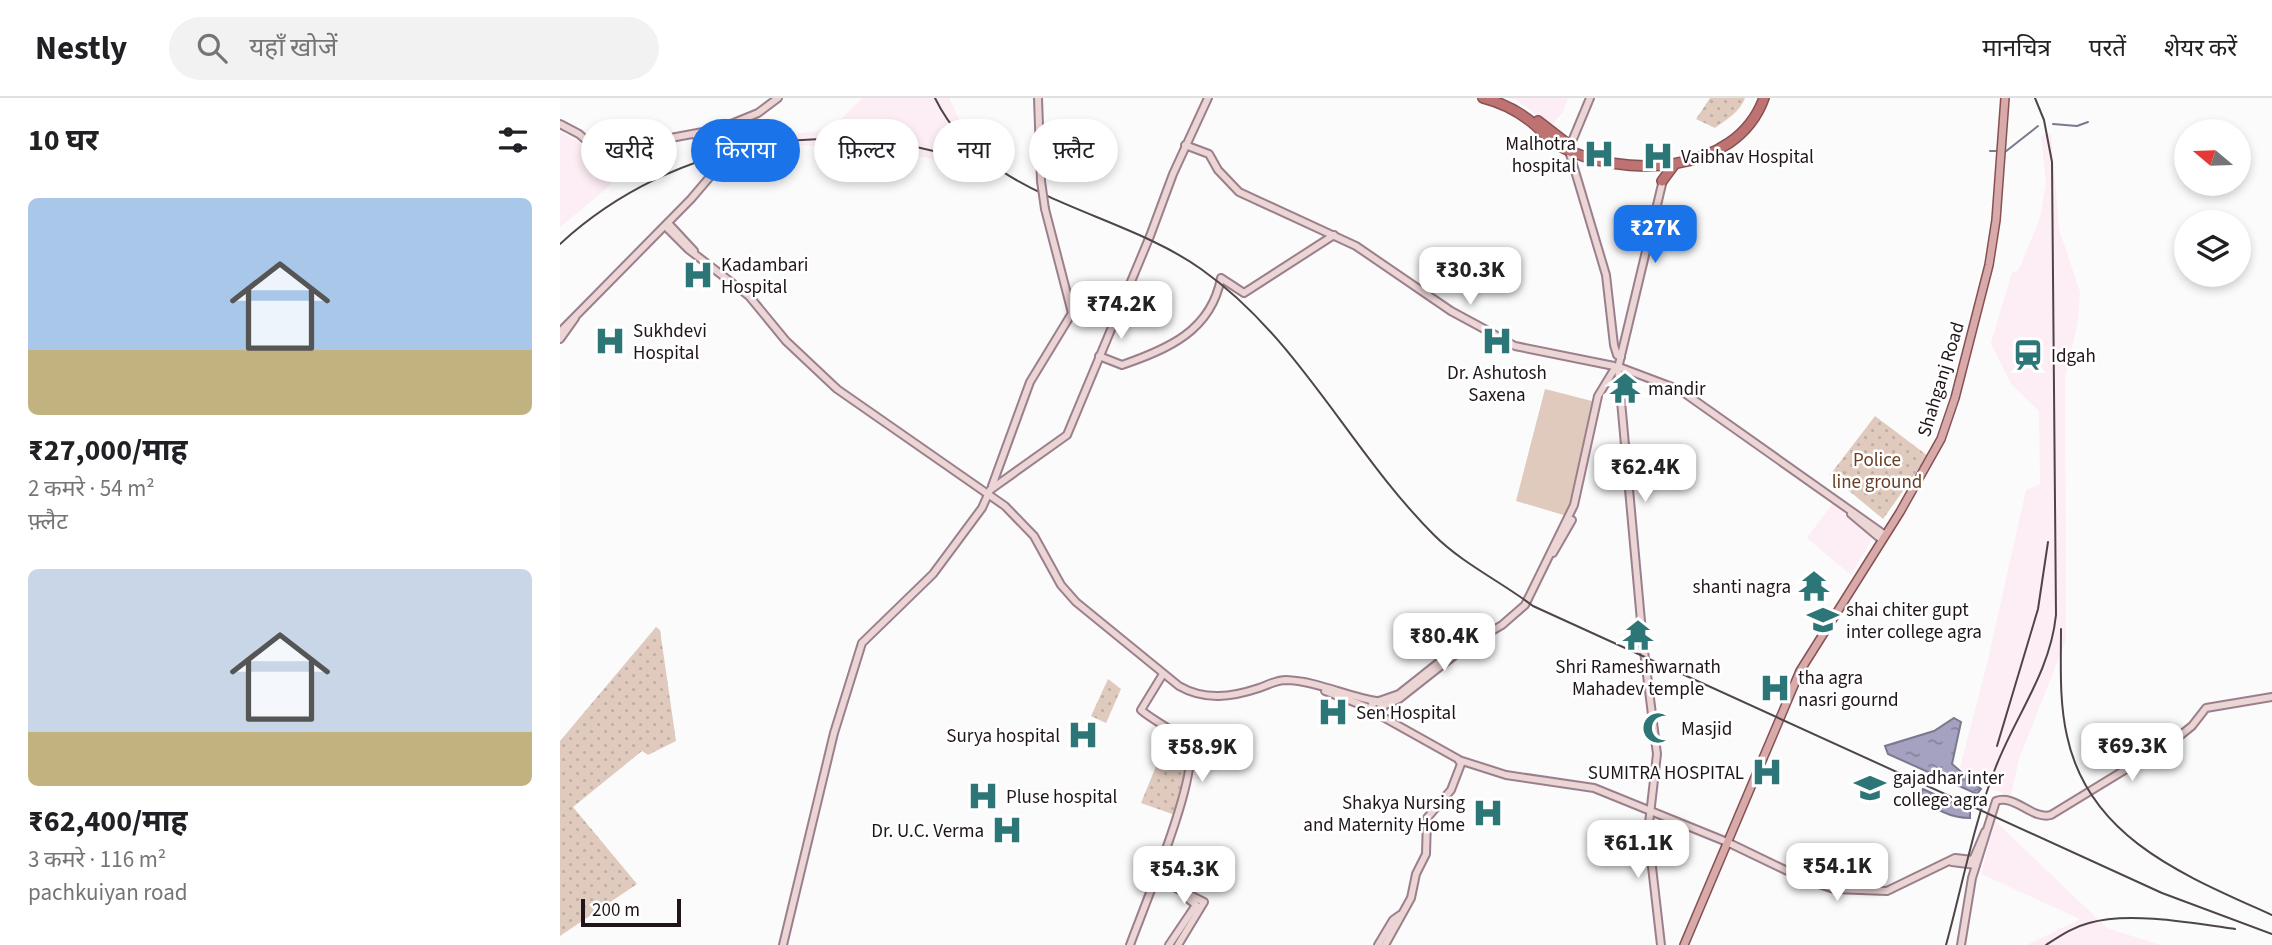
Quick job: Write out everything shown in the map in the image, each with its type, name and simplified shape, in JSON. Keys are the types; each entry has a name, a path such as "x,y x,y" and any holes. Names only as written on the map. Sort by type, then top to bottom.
{"highway":[{"path":"1483,98 1518,112 1544,129"},
{"path":"1497,98 1525,111 1553,138 1570,148 1622,165 1650,167 1698,154 1720,142 1748,119 1762,98"},
{"path":"1570,148 1623,162 1665,164"},
{"path":"1661,182 1665,164"},
{"path":"1650,167 1661,182"}],"main road":[{"path":"743,119 758,113 778,98"},
{"path":"783,945 834,733 862,643 933,574 964,535 990,491 1030,382 1072,313 1045,209 1041,181 1038,98"},
{"path":"990,491 1067,435 1185,145 1208,98"},
{"path":"1590,98 1570,148 1606,275 1618,364 1643,643 1657,754 1656,790 1650,813 1652,878 1661,945"},
{"name":"Shahganj Road","path":"1727,842 1790,691 1936,448 1955,398 1989,265 1996,220 2005,98"},
{"path":"560,124 579,134 614,164 649,142 690,134"},
{"path":"1185,145 1210,154 1217,170 1237,191 1334,235 1377,259 1460,316 1515,346 1618,364 1680,390 1842,504 1881,536"},
{"path":"560,332 667,225 706,182"},
{"path":"1378,707 1399,694 1425,670 1461,645 1506,621 1525,605 1548,556 1570,526 1582,484 1600,397 1618,364 1661,182"},
{"path":"667,225 749,296 786,341 837,389 990,491 1034,536 1061,585 1076,602 1163,674 1194,694 1214,697 1282,680 1318,687 1378,707 1388,719 1472,765 1506,775 1582,784 1727,842 1804,879 1850,891 1895,888 1952,862 1975,863"},
{"path":"1099,356 1122,365 1172,346 1202,322 1221,278 1244,293 1334,235"},
{"path":"560,339 575,318"},
{"path":"1130,945 1182,803 1192,762 1186,745 1141,710 1163,674"},
{"path":"1961,945 1975,863 1993,804 2006,800 2041,816 2052,815 2176,738 2206,708 2272,698"},
{"path":"1458,778 1459,760"},
{"path":"1385,945 1411,898 1416,874 1426,853 1427,818 1458,778 1472,765"},
{"path":"1684,945 1727,842"},
{"path":"1154,879 1196,904 1169,945"},
{"path":"1154,879 1204,902 1178,945"},
{"path":"1378,945 1393,920 1400,915"}],"shaded area":[{"path":"862,98 949,98 959,119 933,119 933,159 919,156 919,119 841,119"},
{"path":"1509,98 1568,98 1563,112 1551,126 1518,101"},
{"path":"814,131 814,146 800,145 800,133"},
{"path":"560,132 581,144 581,182 612,184 560,227"},
{"path":"2051,133 2059,229 2080,292 2078,321 2065,378 2066,640 2019,759 2011,796 1984,786 1960,767 1987,664 2026,490 2040,484 2039,411 2011,384 1991,343 2012,272 2018,271 2040,218 2046,183 2041,136"},
{"path":"1833,503 1873,537 1851,575 1807,538"},
{"path":"1995,821 2107,928 2160,945 2027,945 2080,919 1981,874"}],"green space":[{"path":"1710,98 1745,98 1736,111 1715,128 1696,119"},
{"path":"1545,389 1592,401 1576,487 1567,516 1516,501"},
{"name":"Police line ground","path":"1875,416 1928,456 1883,519 1830,475"},
{"path":"656,627 660,630 676,741 648,755 642,751 573,807 637,884 560,936 560,741"},
{"path":"1108,679 1121,689 1106,723 1091,716"},
{"path":"1170,732 1188,748 1192,762 1175,815 1141,803"}],"water":[{"path":"1954,718 1961,722 1952,764 1981,789 1977,794 1888,754 1885,746 1934,731"},
{"path":"1923,789 1970,811 1970,818 1949,815 1931,805 1920,797"}],"waterway":[{"path":"2053,124 2077,126 2088,122"},
{"path":"2005,152 2038,126"},
{"path":"1990,151 2000,151"}],"railway":[{"path":"935,98 957,132 986,160 1018,181 1055,199 1167,248 1201,269 1236,297 1296,361 1376,468 1434,535 1457,555 1533,606 2162,893 2272,934"},
{"path":"1946,945 1987,791 2047,656 2056,615 2052,162 2044,120 2035,98"},
{"path":"560,244 605,208 655,180 708,159 763,145 819,139 876,141 933,151"},
{"path":"1997,746 2038,609 2048,542"},
{"path":"2061,629 2064,723 2079,772 2096,802 2119,828 2175,868 2272,915"},
{"path":"2046,945 2083,925 2122,918 2161,919 2235,929"}],"place":[{"name":"Malhotra hospital","path":"1599,154"},
{"name":"Vaibhav Hospital","path":"1658,156"},
{"name":"Kadambari Hospital","path":"698,275"},
{"name":"Sukhdevi Hospital","path":"610,341"},
{"name":"Dr. Ashutosh Saxena","path":"1497,341"},
{"name":"Idgah","path":"2028,355"},
{"name":"mandir","path":"1625,388"},
{"name":"shanti nagra","path":"1814,586"},
{"name":"shai chiter gupt inter college agra","path":"1823,620"},
{"name":"Shri Rameshwarnath Mahadev temple","path":"1638,635"},
{"name":"tha agra nasri gournd","path":"1775,688"},
{"name":"Sen Hospital","path":"1333,712"},
{"name":"Masjid","path":"1658,728"},
{"name":"Surya hospital","path":"1083,735"},
{"name":"SUMITRA HOSPITAL","path":"1767,772"},
{"name":"gajadhar inter college agra","path":"1870,788"},
{"name":"Pluse hospital","path":"983,796"},
{"name":"Shakya Nursing and Maternity Home","path":"1488,813"},
{"name":"Dr. U.C. Verma","path":"1007,830"}]}
